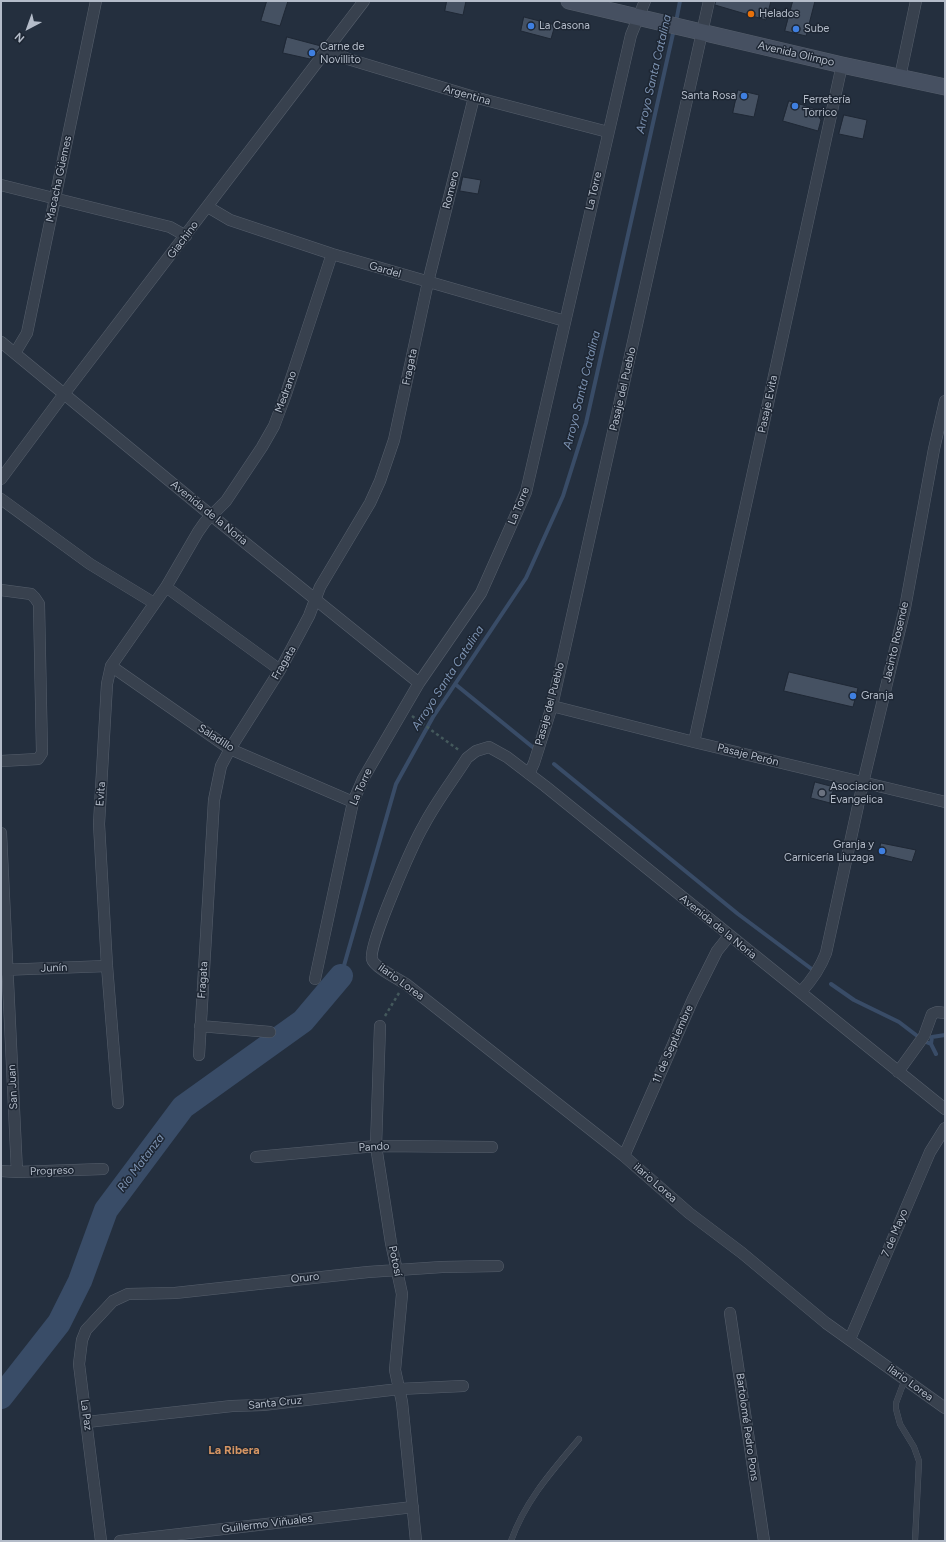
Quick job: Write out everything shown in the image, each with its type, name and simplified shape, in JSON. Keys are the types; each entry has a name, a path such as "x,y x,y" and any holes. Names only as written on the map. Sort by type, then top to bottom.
{"street":[{"name":"Macacha Güemes","path":"15,353 27,333 96,1"},
{"name":"Giachino","path":"1,479 64,394 364,1"},
{"name":"Avenida Olimpo","path":"569,1 842,65 945,87"},
{"name":"La Torre","path":"315,979 353,802 363,779 419,683 482,593 526,492 631,35 643,19 645,1"},
{"name":"Pasaje del Pueblo","path":"529,774 534,763 552,706 695,30 709,1"},
{"path":"900,77 916,1"},
{"name":"Argentina","path":"328,49 348,59 474,97 608,132"},
{"name":"Pasaje Evita","path":"694,742 842,65"},
{"name":"Romero","path":"428,282 474,97"},
{"path":"1,185 170,227 186,236"},
{"name":"Gardel","path":"208,207 230,220 332,254 565,321"},
{"name":"Medrano","path":"212,516 226,501 262,447 274,426 332,254"},
{"name":"Fragata","path":"199,1055 214,800 221,766 230,749 280,670 309,616 320,587 370,503 380,481 394,440 428,282"},
{"name":"Avenida de la Noria","path":"1,342 212,516 419,683"},
{"name":"Jacinto Rosende","path":"801,992 815,977 822,966 826,953 863,783 905,608 940,450 945,401"},
{"path":"1,499 90,564 154,603"},
{"name":"Evita","path":"118,1103 107,966 99,824 107,684 111,666 166,586 198,532 212,516"},
{"path":"166,586 280,670"},
{"path":"1,590 31,594 39,604 42,753 38,759 1,761"},
{"name":"Saladillo","path":"111,666 230,749 353,802"},
{"name":"Pasaje Perón","path":"552,706 694,742 945,802"},
{"name":"Avenida de la Noria","path":"467,758 476,751 490,747 506,757 945,1109"},
{"name":"ilario Lorea","path":"467,758 424,824 407,861 376,938 371,954 372,960 378,966 406,984 624,1156 689,1213 742,1253 826,1323 945,1408"},
{"name":"San Juan","path":"1,833 4,970 17,1172"},
{"name":"11 de Septiembre","path":"624,1156 693,999 717,951 729,936"},
{"name":"Junín","path":"4,970 107,966"},
{"path":"898,1072 924,1036 932,1014 937,1012 945,1012"},
{"path":"200,1026 270,1032"},
{"name":"Potosí","path":"380,1026 376,1146 391,1243 402,1294 395,1370 402,1402 416,1541"},
{"name":"7 de Mayo","path":"850,1339 930,1152 945,1128"},
{"name":"Pando","path":"256,1157 376,1146 492,1147"},
{"name":"Progreso","path":"1,1171 17,1172 103,1169"},
{"name":"Oruro","path":"113,1301 128,1294 175,1293 336,1275 442,1267 498,1266"},
{"name":"La Paz","path":"101,1541 79,1364 82,1340 86,1330 113,1301"},
{"name":"Bartolomé Pedro Pons","path":"730,1313 764,1541"},
{"name":"Santa Cruz","path":"87,1422 232,1406 271,1404 399,1389 463,1386"},
{"name":"Guillermo Viñuales","path":"120,1541 413,1507"}],"lane":[{"path":"905,1379 896,1403 896,1409 900,1424 914,1447 919,1461 915,1541"},
{"path":"511,1541 525,1509 553,1469 579,1439"}],"path":[{"path":"415,719 467,758"},
{"path":"380,1026 388,1010 400,992"}],"building":[{"path":"267,1 288,1 280,26 261,21"},
{"path":"447,1 466,1 463,15 445,11"},
{"path":"716,1 771,1 766,20 715,5"},
{"path":"793,1 815,1 806,36 785,31"},
{"path":"524,17 555,25 551,39 521,31"},
{"path":"287,37 321,46 310,59 283,53"},
{"path":"738,90 759,95 754,117 733,113"},
{"path":"789,101 813,108 821,120 818,131 783,121"},
{"path":"844,115 867,120 863,139 839,134"},
{"path":"463,177 481,180 478,194 460,191"},
{"path":"789,672 858,688 853,707 784,691"},
{"name":"Asociacion Evangelica","path":"815,782 834,787 830,803 811,798"},
{"path":"881,843 916,850 912,862 879,854"}],"waterway":[{"name":"Arroyo Santa Catalina","path":"676,22 680,1"},
{"name":"Arroyo Santa Catalina","path":"341,976 396,784 433,717 526,578 563,496 586,423 674,29"},
{"path":"455,684 535,749"},
{"path":"554,764 738,914 813,970"},
{"name":"Río Matanza","path":"1,1397 59,1323 80,1281 106,1210 183,1107 303,1021 341,976"},
{"path":"831,984 854,1000 899,1022 916,1035"},
{"path":"926,1042 931,1044 932,1037 945,1035"},
{"path":"931,1044 936,1054"}],"place":[{"name":"Helados","path":"751,14"},
{"name":"La Casona","path":"531,26"},
{"name":"Sube","path":"796,29"},
{"name":"Carne de Novillito","path":"312,53"},
{"name":"Santa Rosa","path":"744,96"},
{"name":"Ferretería Torrico","path":"795,106"},
{"name":"Granja","path":"853,696"},
{"name":"Asociacion Evangelica","path":"822,793"},
{"name":"Granja y Carnicería Liuzaga","path":"882,851"}],"district":[{"name":"La Ribera","path":"234,1450"}]}
